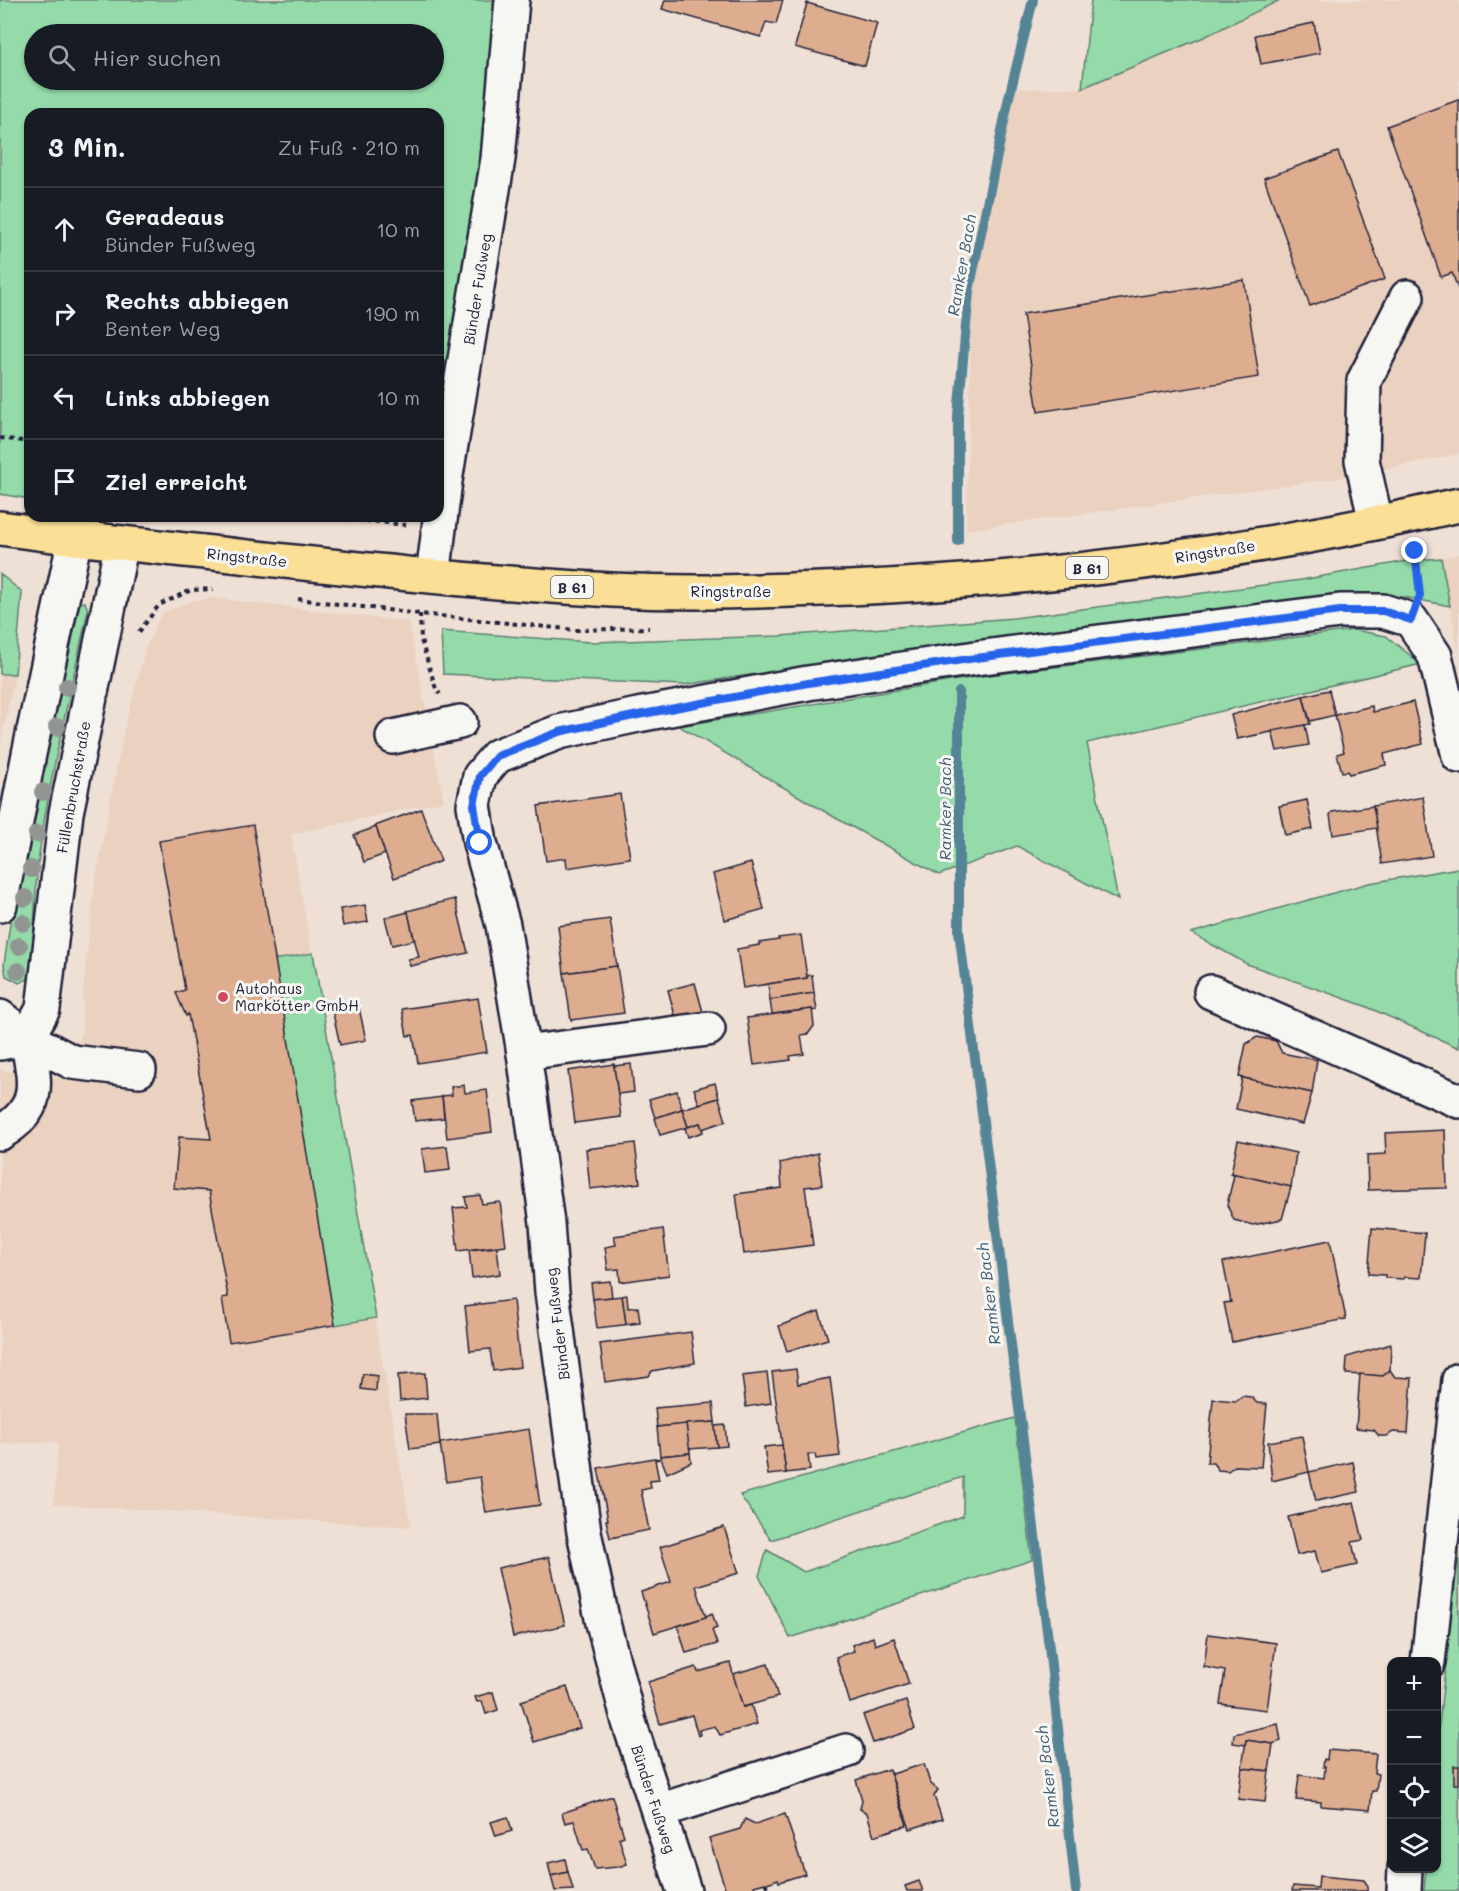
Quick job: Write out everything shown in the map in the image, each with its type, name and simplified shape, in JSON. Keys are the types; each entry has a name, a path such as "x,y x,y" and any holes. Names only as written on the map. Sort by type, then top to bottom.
{"main road":[{"name":"Ringstraße","path":"0,528 433,576 612,590 786,591 990,580 1180,557 1410,516 1459,505"}],"street":[{"name":"Bünder Fußweg","path":"444,489 498,159 512,0"},
{"path":"1376,522 1362,460 1364,381 1407,297"},
{"name":"Bünder Fußweg","path":"433,576 440,522"},
{"path":"0,905 29,754 75,538"},
{"name":"Füllenbruchstraße","path":"14,1040 43,1009 66,813 122,543"},
{"name":"Bünder Fußweg","path":"684,1891 629,1722 603,1623 584,1532 553,1303 547,1223 524,1053 503,925 480,843 474,805 480,776 497,756 559,732 763,691 976,658 1340,611 1383,611 1411,620"},
{"path":"1411,620 1435,656 1459,756"},
{"path":"393,737 460,722"},
{"path":"1210,992 1459,1101"},
{"path":"0,1017 14,1040 35,1085 33,1098 25,1110 9,1128 0,1133"},
{"path":"524,1053 708,1029"},
{"path":"14,1040 72,1062 139,1070"},
{"path":"1429,1657 1459,1380"},
{"path":"659,1811 846,1751"},
{"path":"1404,1891 1405,1873"}],"path":[{"path":"0,438 24,441"},
{"path":"1410,516 1420,595 1411,620"},
{"path":"375,522 439,529"},
{"path":"104,629 135,637 159,605 191,590 215,589"},
{"path":"295,599 420,614"}],"shaded area":[{"path":"1280,0 1459,0 1459,454 1346,477 966,530 972,293 1015,89 1082,88 1204,37"},
{"path":"1459,554 1459,656 1441,558"},
{"path":"213,598 409,622 444,801 291,834 411,1527 54,1504 58,1442 0,1444 0,1070 71,1080 72,1062 82,1031 83,990 94,888 124,730 146,646 162,613 192,601"},
{"path":"0,674 15,674 0,746"}],"green space":[{"path":"0,0 503,0 489,158 444,424 444,108 24,108 24,498 0,494"},
{"path":"1091,0 1280,0 1204,37 1082,88"},
{"path":"1441,558 1450,606 1404,597 1320,598 1052,637 855,659 683,685 443,674 441,631 590,642 780,636 1014,618 1301,580 1407,561"},
{"path":"0,574 22,592 15,674 0,674"},
{"path":"85,602 88,610 55,763 37,871 31,964 28,979 19,983 6,976 4,964 13,905 79,606"},
{"path":"1354,630 1386,636 1421,664 1087,743 1118,900 1017,846 939,875 834,817 679,726 982,676"},
{"path":"1459,868 1459,1048 1365,1006 1247,964 1191,933 1369,883"},
{"path":"313,953 376,1318 335,1325 274,960"},
{"path":"1015,1418 1032,1560 790,1638 759,1576 767,1550 804,1572 963,1516 963,1477 771,1540 740,1495"},
{"path":"1459,1541 1459,1891 1424,1891 1426,1873 1441,1873 1441,1705"}],"building":[{"path":"665,0 783,0 776,24 766,22 761,37 662,9"},
{"path":"807,3 877,23 865,66 795,47"},
{"path":"1314,23 1320,53 1261,64 1255,35"},
{"path":"1459,100 1459,291 1452,273 1441,277 1387,126"},
{"path":"1338,152 1385,279 1310,306 1264,178"},
{"path":"1244,280 1259,377 1038,412 1023,314"},
{"path":"1329,690 1335,715 1310,721 1303,696"},
{"path":"1303,696 1310,724 1237,739 1231,715"},
{"path":"1413,702 1423,744 1384,754 1386,765 1349,774 1348,771 1342,772 1337,754 1344,752 1335,715 1372,706 1373,712"},
{"path":"1305,725 1309,745 1277,751 1272,731"},
{"path":"620,794 630,858 567,868 566,858 546,861 538,806"},
{"path":"1423,797 1432,856 1382,864 1373,806"},
{"path":"1307,800 1313,829 1285,835 1279,806"},
{"path":"1373,806 1377,828 1333,835 1330,815 1332,812"},
{"path":"421,809 441,861 394,878 375,826"},
{"path":"253,825 335,1325 229,1342 222,1298 228,1297 209,1191 174,1188 179,1137 211,1139 188,1014 186,1016 176,993 185,990 159,841"},
{"path":"376,827 385,854 364,862 354,835"},
{"path":"751,863 764,909 725,920 713,874"},
{"path":"455,899 468,953 410,966 408,959 419,957 407,911"},
{"path":"365,905 368,922 343,926 340,909"},
{"path":"408,912 414,940 392,945 385,918"},
{"path":"610,919 617,966 564,973 558,926"},
{"path":"801,935 807,978 743,988 737,949 779,940 778,938"},
{"path":"617,966 624,1013 571,1020 564,973"},
{"path":"812,975 814,993 770,1000 768,984 807,978"},
{"path":"695,983 703,1012 676,1019 668,990"},
{"path":"814,993 817,1010 772,1014 770,1000"},
{"path":"478,998 487,1052 418,1063 413,1035 407,1036 402,1009"},
{"path":"358,1003 366,1040 340,1045 332,1009"},
{"path":"812,1009 814,1026 808,1034 801,1035 804,1054 790,1056 791,1060 754,1065 747,1018"},
{"path":"1257,1037 1276,1041 1282,1053 1317,1060 1312,1093 1239,1077 1246,1044"},
{"path":"614,1064 621,1117 575,1123 568,1071"},
{"path":"631,1064 634,1092 618,1094 614,1066"},
{"path":"1239,1077 1312,1093 1303,1124 1236,1109 1242,1079"},
{"path":"715,1083 719,1098 699,1104 694,1089"},
{"path":"464,1085 465,1093 487,1090 492,1132 447,1138 442,1096 452,1095 451,1087"},
{"path":"677,1091 682,1109 655,1118 649,1099"},
{"path":"442,1097 444,1118 415,1121 412,1101"},
{"path":"719,1098 726,1121 702,1129 700,1123 688,1127 682,1109"},
{"path":"682,1109 688,1127 660,1135 655,1118"},
{"path":"700,1123 703,1132 688,1137 685,1128"},
{"path":"1445,1130 1447,1188 1368,1190 1367,1155 1386,1154 1385,1133"},
{"path":"1238,1140 1296,1153 1291,1187 1231,1173"},
{"path":"635,1143 640,1183 590,1189 586,1149"},
{"path":"447,1146 450,1170 425,1173 422,1149"},
{"path":"818,1153 822,1185 805,1187 813,1245 744,1254 736,1194 782,1188 780,1163"},
{"path":"1231,1173 1291,1187 1282,1219 1253,1225 1234,1220 1227,1205 1234,1175"},
{"path":"480,1195 482,1204 500,1202 506,1245 458,1251 453,1208 467,1207 465,1197"},
{"path":"1372,1228 1425,1233 1421,1278 1385,1278 1385,1275 1368,1274"},
{"path":"663,1229 669,1275 620,1282 619,1269 608,1270 605,1247 616,1245 614,1236"},
{"path":"1330,1240 1346,1319 1232,1342 1224,1303 1231,1302 1223,1262"},
{"path":"497,1247 500,1274 472,1278 469,1250"},
{"path":"610,1281 612,1297 593,1299 591,1283"},
{"path":"627,1295 628,1308 638,1307 640,1322 626,1324 622,1296"},
{"path":"622,1296 626,1324 640,1323 597,1328 593,1299"},
{"path":"513,1300 520,1367 493,1371 490,1349 470,1351 465,1306"},
{"path":"819,1311 828,1339 787,1351 779,1326"},
{"path":"691,1332 695,1363 652,1371 649,1376 605,1382 600,1344"},
{"path":"1391,1344 1390,1370 1383,1376 1346,1374 1347,1357"},
{"path":"796,1369 798,1384 830,1378 840,1456 816,1459 815,1454 808,1455 810,1470 786,1473 772,1372"},
{"path":"1390,1370 1395,1377 1412,1378 1408,1433 1393,1432 1387,1436 1379,1436 1374,1430 1356,1428 1360,1374 1383,1376"},
{"path":"425,1373 427,1398 400,1401 398,1375"},
{"path":"767,1373 771,1403 746,1407 742,1376"},
{"path":"363,1374 377,1376 376,1391 361,1389"},
{"path":"1242,1396 1251,1397 1257,1403 1267,1404 1261,1467 1235,1466 1228,1471 1218,1470 1213,1463 1207,1463 1213,1399 1236,1401"},
{"path":"713,1403 715,1422 657,1427 655,1408"},
{"path":"405,1414 437,1414 440,1445 410,1449"},
{"path":"715,1422 717,1447 688,1449 686,1424"},
{"path":"686,1424 690,1453 660,1456 657,1427"},
{"path":"725,1425 727,1446 717,1447 715,1426"},
{"path":"529,1429 540,1505 486,1513 480,1477 446,1482 440,1443"},
{"path":"1302,1436 1309,1472 1272,1481 1268,1442"},
{"path":"782,1445 786,1473 768,1475 764,1447"},
{"path":"690,1453 691,1462 667,1473 660,1456"},
{"path":"654,1458 660,1459 655,1460 659,1480 650,1481 651,1488 641,1490 649,1530 610,1538 598,1468"},
{"path":"1353,1462 1359,1492 1316,1501 1309,1472"},
{"path":"1354,1502 1363,1540 1352,1542 1357,1565 1321,1573 1315,1551 1297,1555 1288,1517"},
{"path":"724,1527 739,1573 696,1586 706,1617 654,1633 641,1592 671,1582 660,1547"},
{"path":"549,1557 565,1625 513,1637 498,1568"},
{"path":"712,1613 717,1628 712,1630 717,1644 686,1653 678,1626"},
{"path":"1208,1634 1276,1643 1267,1710 1220,1704 1225,1671 1204,1667"},
{"path":"873,1637 875,1645 894,1638 909,1684 850,1703 836,1657 854,1651 852,1645"},
{"path":"730,1663 743,1707 751,1705 757,1724 720,1735 715,1726 699,1730 700,1735 698,1736 692,1715 660,1724 648,1682 696,1667 698,1672"},
{"path":"768,1664 778,1697 743,1707 733,1674"},
{"path":"567,1687 580,1728 534,1742 521,1701"},
{"path":"493,1692 498,1710 486,1714 482,1701 477,1702 475,1697"},
{"path":"906,1701 915,1729 873,1743 863,1715"},
{"path":"1278,1724 1281,1741 1272,1744 1246,1740 1245,1745 1233,1743 1234,1734"},
{"path":"1246,1740 1273,1744 1269,1771 1242,1768"},
{"path":"1328,1750 1376,1754 1374,1773 1378,1774 1376,1791 1372,1791 1370,1810 1321,1806 1321,1802 1296,1800 1299,1775 1324,1778 1324,1759 1327,1760"},
{"path":"924,1764 930,1783 938,1790 934,1796 942,1819 910,1829 889,1769 892,1774"},
{"path":"1454,1766 1459,1766 1459,1784 1454,1784"},
{"path":"1242,1768 1269,1771 1265,1802 1238,1799"},
{"path":"889,1769 907,1825 874,1836 867,1813 860,1809 862,1800 856,1780"},
{"path":"612,1796 624,1836 619,1838 627,1864 595,1869 588,1849 583,1850 574,1821 565,1823 562,1813"},
{"path":"785,1814 805,1874 767,1883 769,1891 765,1883 754,1886 755,1890 752,1891 726,1891 709,1838 740,1829 745,1819 755,1824"},
{"path":"508,1817 512,1831 496,1836 491,1822"},
{"path":"565,1859 568,1872 551,1876 548,1863"},
{"path":"568,1872 573,1890 555,1891 551,1876"},
{"path":"1319,1876 1364,1880 1368,1886 1367,1891 1292,1891 1293,1886 1318,1888"},
{"path":"919,1881 923,1891 907,1891 905,1886"}],"waterway":[{"name":"Ramker Bach","path":"958,541 958,416 969,291 1009,97 1033,0"},
{"name":"Ramker Bach","path":"959,692 959,931 1049,1647 1076,1891"}],"place":[{"name":"Autohaus Markötter GmbH","path":"223,997"}],"route":[{"path":"480,843 474,805 480,776 497,756 559,732 808,683 976,658 1340,611 1383,611 1411,620 1420,595 1415,551"}]}
